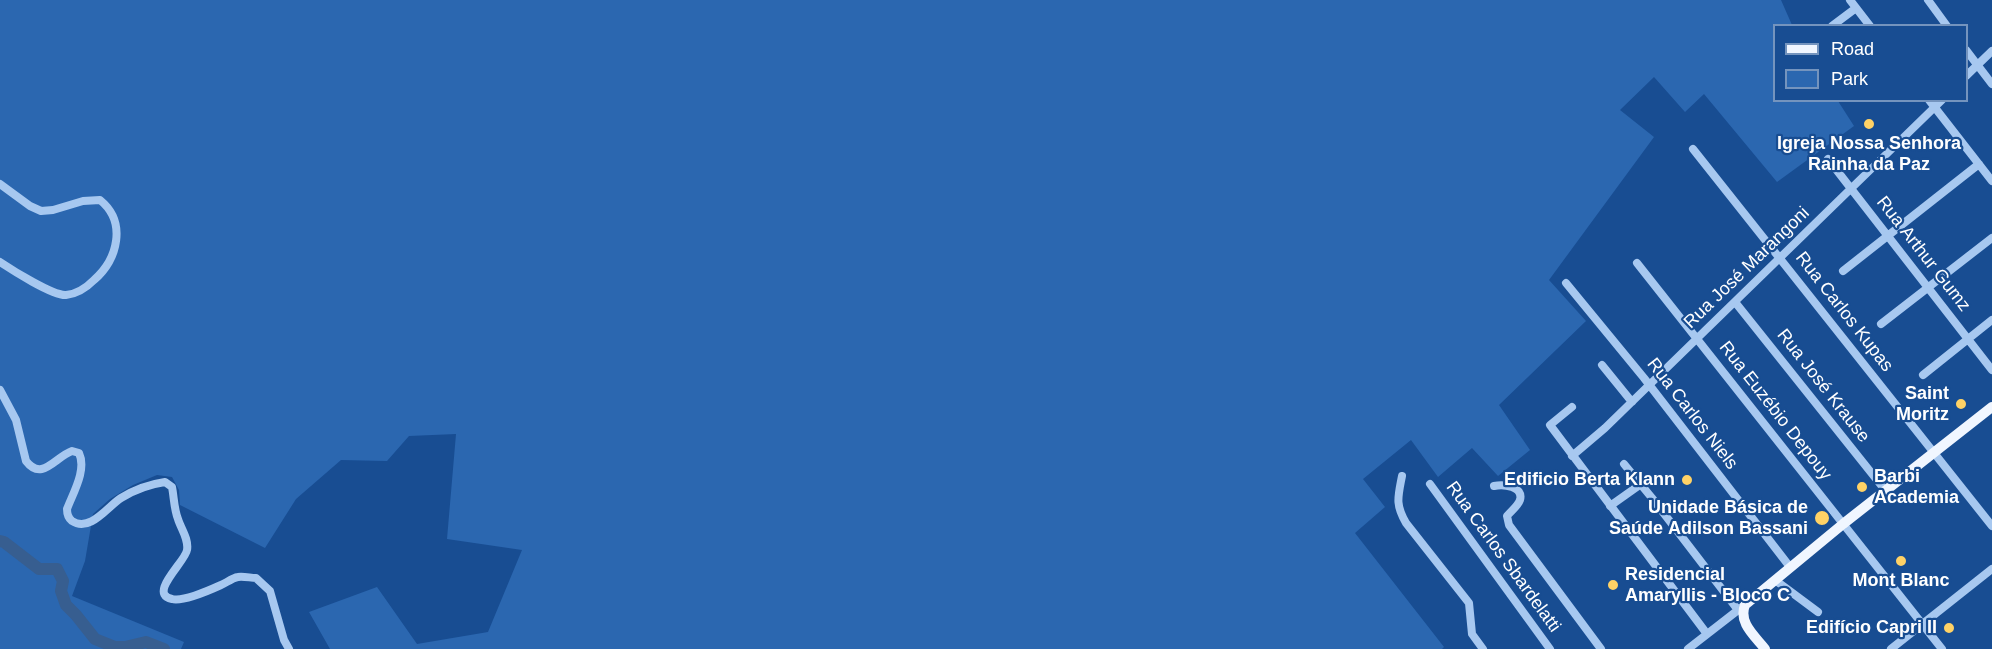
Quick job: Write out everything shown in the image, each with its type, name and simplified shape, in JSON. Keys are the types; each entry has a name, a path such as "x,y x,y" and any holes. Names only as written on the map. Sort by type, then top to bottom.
{"main road":[{"path":"1765,649 1744,622 1741,608 1885,490 1992,407"}],"street":[{"path":"1850,0 1868,24"},
{"path":"1928,0 1946,24"},
{"path":"1835,24 1856,8"},
{"path":"1968,74 1992,51"},
{"path":"1968,52 1992,84"},
{"path":"1932,104 1992,181"},
{"name":"Rua José Marangoni","path":"1572,456 1650,385 1851,190 1932,104"},
{"name":"Rua Carlos Kupas","path":"1693,148 1992,526"},
{"name":"Rua Arthur Gumz","path":"1828,159 1992,370"},
{"path":"1843,271 1979,164"},
{"path":"0,184 30,206 41,211 53,210 83,201 100,200 109,208 118,233 116,247 101,274 84,290 74,294 63,296 22,277 0,262"},
{"path":"1881,324 1992,238"},
{"name":"Rua Euzébio Depouy","path":"1637,263 1942,649"},
{"name":"Rua Carlos Niels","path":"1566,283 1650,385 1790,567"},
{"name":"Rua José Krause","path":"1735,302 1885,490"},
{"path":"1923,375 1992,320"},
{"path":"1602,365 1632,402"},
{"path":"0,390 16,420 26,461 30,467 45,470 63,454 72,451 79,453 82,461 81,472 67,509 67,515 72,521 85,524 97,519 122,497 155,483 165,482 172,487 178,519 187,542 184,558 164,586 166,597 178,600 238,577 256,578 270,591 284,640 289,649"},
{"path":"1572,407 1550,425 1707,634"},
{"path":"1624,465 1741,608 1688,649"},
{"path":"1402,476 1398,497 1400,512 1406,523 1469,603 1472,634 1483,649"},
{"name":"Rua Carlos Sbardelatti","path":"1430,484 1550,649"},
{"path":"1610,506 1641,484"},
{"path":"1494,486 1508,486 1519,493 1520,501 1507,516 1509,525 1601,649"},
{"path":"1891,649 1992,569"},
{"path":"1775,580 1818,612"}],"green space":[{"path":"0,0 1781,0 1792,24 1773,24 1773,102 1839,102 1854,126 1777,182 1704,94 1685,112 1654,77 1620,110 1654,137 1549,280 1586,321 1499,405 1530,450 1498,476 1472,448 1438,477 1411,440 1363,479 1385,507 1355,533 1444,647 1442,649 330,649 309,612 377,587 417,644 488,632 522,550 447,539 456,434 409,436 387,461 341,460 296,499 265,548 180,505 179,490 172,477 157,475 133,485 110,499 93,514 85,561 72,596 184,642 181,649 0,649"}],"waterway":[{"path":"0,541 39,569 57,569 63,581 61,591 66,605 95,639 115,647 146,642 164,649"}],"place":[{"name":"Igreja Nossa Senhora Rainha da Paz","path":"1869,124"},
{"name":"Saint Moritz","path":"1961,404"},
{"name":"Edificio Berta Klann","path":"1687,480"},
{"name":"Barbi Academia","path":"1862,487"},
{"name":"Unidade Básica de Saúde Adilson Bassani","path":"1822,518"},
{"name":"Mont Blanc","path":"1901,561"},
{"name":"Residencial Amaryllis - Bloco C","path":"1613,585"},
{"name":"Edifício Capri II","path":"1949,628"}]}
